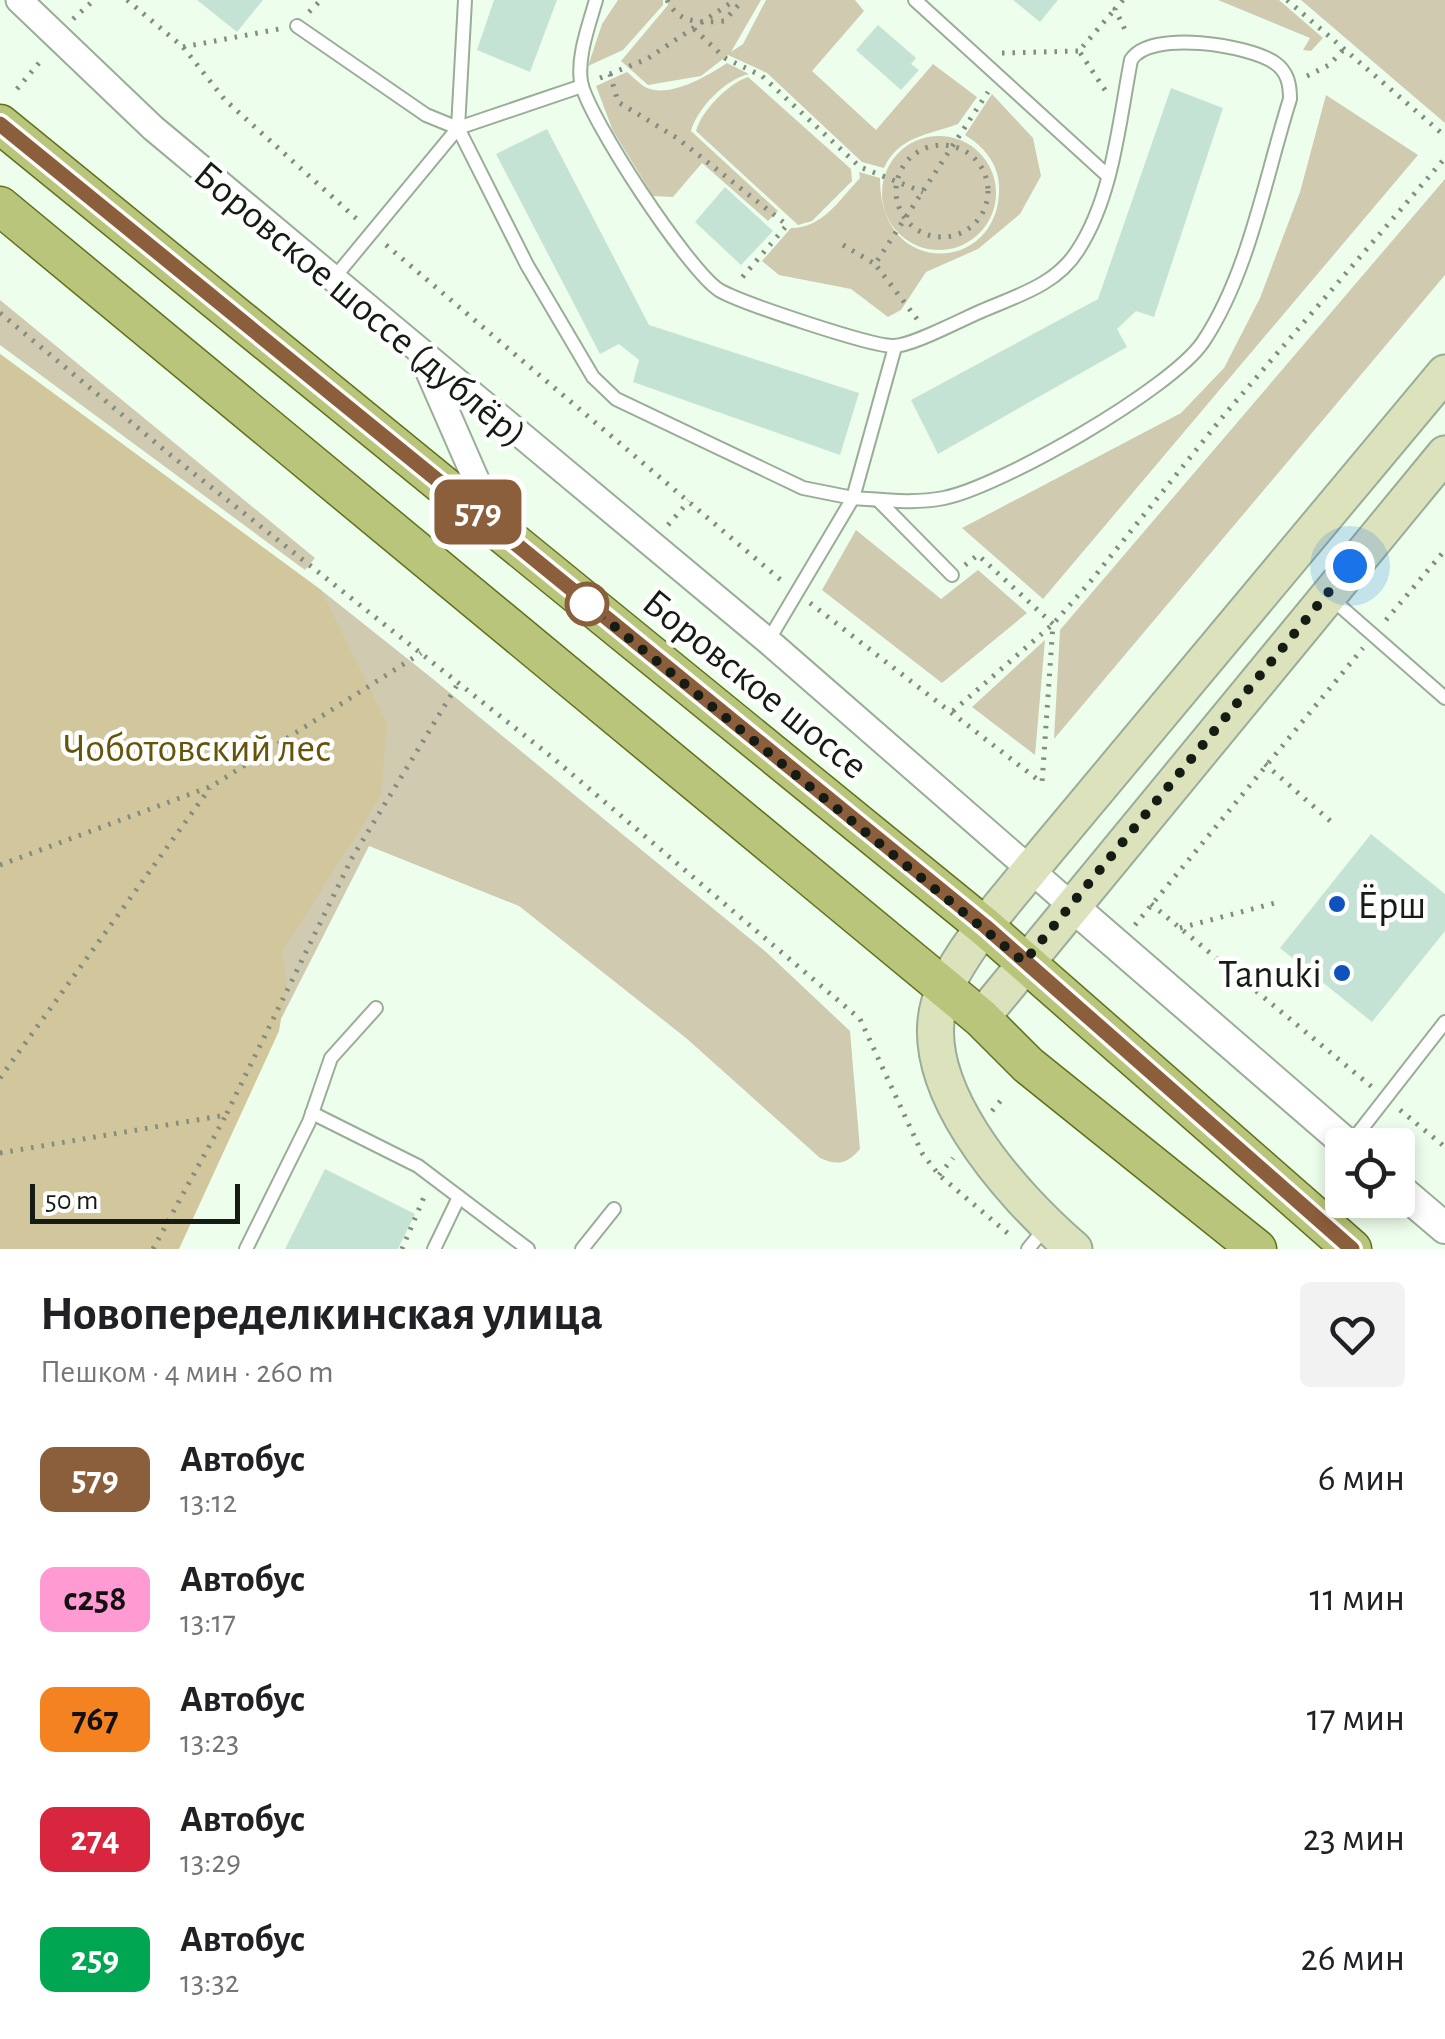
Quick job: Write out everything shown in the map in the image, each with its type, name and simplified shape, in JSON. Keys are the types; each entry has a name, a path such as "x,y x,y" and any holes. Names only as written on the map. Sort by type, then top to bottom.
{"main road":[{"name":"Боровское шоссе","path":"0,124 178,274 985,926 1352,1249"},
{"path":"0,206 980,1018 1028,1065 1256,1249"},
{"path":"1074,1249 1037,1238 972,1138 943,1072 936,1023 944,989 985,926 1031,868 1445,374"},
{"path":"980,1018 1445,454"}],"street":[{"name":"Боровское шоссе (дублёр)","path":"19,0 153,128 334,278 422,357 768,641 1329,1128"},
{"path":"422,357 497,528"},
{"path":"1415,1202 1445,1228"}],"lane":[{"path":"465,0 458,128 527,265 592,378 616,399 803,488 853,498 945,498 988,484 1138,401 1176,373 1202,343 1227,296 1290,99 1289,82 1276,64 1262,57 1189,42 1151,44 1136,52 1108,176 1080,248 1067,266 1044,284 895,347 728,294 717,289 686,255 609,139 582,86 585,40 596,0"},
{"path":"915,0 1108,176"},
{"path":"297,26 426,115 458,128"},
{"path":"334,278 458,128 582,86"},
{"path":"768,641 853,498 895,347"},
{"path":"878,500 952,575"},
{"path":"1326,594 1442,690"},
{"path":"246,1249 312,1113 331,1058 376,1008"},
{"path":"1362,1128 1445,1022"},
{"path":"312,1113 418,1166 528,1249"},
{"path":"434,1249 459,1197"},
{"path":"582,1249 614,1209"}],"path":[{"path":"67,25 94,0"},
{"path":"127,0 183,47 224,100 370,232 795,592 1042,782 1053,624"},
{"path":"183,47 297,26 321,0"},
{"path":"667,0 680,17 704,23 724,20 743,0"},
{"path":"582,86 647,59 736,0"},
{"path":"973,53 1079,51 1123,0"},
{"path":"1287,0 1445,136"},
{"path":"1115,9 1136,52"},
{"path":"694,29 726,58 762,76 860,167 923,192"},
{"path":"1289,82 1314,74 1344,49"},
{"path":"1079,51 1120,114"},
{"path":"17,88 47,54"},
{"path":"610,74 618,102 677,138 787,225 728,294"},
{"path":"876,264 999,76"},
{"path":"937,143 953,146 981,166 988,202 981,218 968,232 950,238 917,231 904,220 896,180 900,170 920,148 937,143"},
{"path":"953,711 1053,624 1224,414 1445,158"},
{"path":"844,245 876,264 928,333"},
{"path":"0,313 459,682 860,1019 922,1153 938,1174 1012,1236"},
{"path":"662,532 689,501"},
{"path":"1126,936 1445,550"},
{"path":"952,575 978,555 1053,624"},
{"path":"0,866 212,786 421,653"},
{"path":"153,1249 226,1115 352,858 459,682"},
{"path":"1266,764 1336,826"},
{"path":"0,1078 212,786"},
{"path":"1180,928 1274,903"},
{"path":"1151,904 1445,1147"},
{"path":"0,1154 226,1115"},
{"path":"402,1249 426,1190"}],"green space":[{"path":"618,0 663,0 663,5 623,50 588,66 602,24"},
{"path":"667,0 761,0 731,52 743,44 766,0 855,0 864,11 812,71 876,130 933,64 977,97 958,124 906,143 884,168 862,162 767,73 728,55 701,76 648,85 621,61 668,5"},
{"path":"1218,0 1279,0 1323,38 1311,51 1303,50 1310,38"},
{"path":"1301,0 1445,0 1445,123"},
{"path":"727,63 749,74 714,95 691,131 778,211 768,221 702,163 673,197 653,196 613,131 596,86 627,72 647,88 667,90 689,84"},
{"path":"748,77 851,169 852,181 812,221 798,225 696,131 717,99"},
{"path":"992,94 1033,138 1041,176 1020,214 978,249 926,272 901,310 888,317 851,289 779,275 762,261 791,228 812,223 830,211 860,178 859,172 880,178 885,212 899,235 918,249 941,254 963,249 982,236 995,214 998,177 988,156 965,135"},
{"path":"1326,95 1418,155 1043,599 962,528 1181,413 1224,368 1260,298 1300,192"},
{"path":"939,136 961,140 980,152 992,171 996,193 992,215 980,234 961,246 939,250 917,246 898,234 886,215 882,193 886,171 898,152 917,140"},
{"path":"1445,179 1445,275 1054,739 1060,630"},
{"path":"0,300 315,558 305,570 0,345"},
{"name":"Чоботовский лес","path":"0,354 321,590 766,952 850,1031 860,1149 842,1162 820,1158 686,1038 519,906 369,846 164,1249 0,1249"},
{"name":"Чоботовский лес","path":"0,354 321,590 387,723 381,796 282,952 287,983 279,1031 179,1249 0,1249"},
{"path":"856,530 941,599 978,570 1027,613 942,683 822,590"},
{"path":"1045,640 1035,755 972,707"}],"building":[{"path":"197,0 263,0 237,32"},
{"path":"494,0 557,0 530,72 477,50"},
{"path":"1013,0 1058,0 1040,22"},
{"path":"878,25 916,58 911,64 919,70 901,90 856,50"},
{"path":"1171,88 1223,108 1154,317 1136,311 1117,329 1127,347 938,454 911,400 1098,299"},
{"path":"547,129 649,325 859,393 840,455 633,382 639,360 619,344 600,354 496,154"},
{"path":"725,187 773,231 741,265 695,222"},
{"path":"1371,834 1445,894 1445,931 1372,1022 1280,948"},
{"path":"325,1169 415,1214 398,1249 285,1249"}],"bus line":[{"name":"579","path":"0,124 178,274 985,926 1072,1007 1352,1249"}],"place":[{"name":"Ёрш","path":"1337,904"},
{"name":"Tanuki","path":"1342,973"}],"route":[{"path":"587,604 985,926 1024,962 1350,566"}]}
